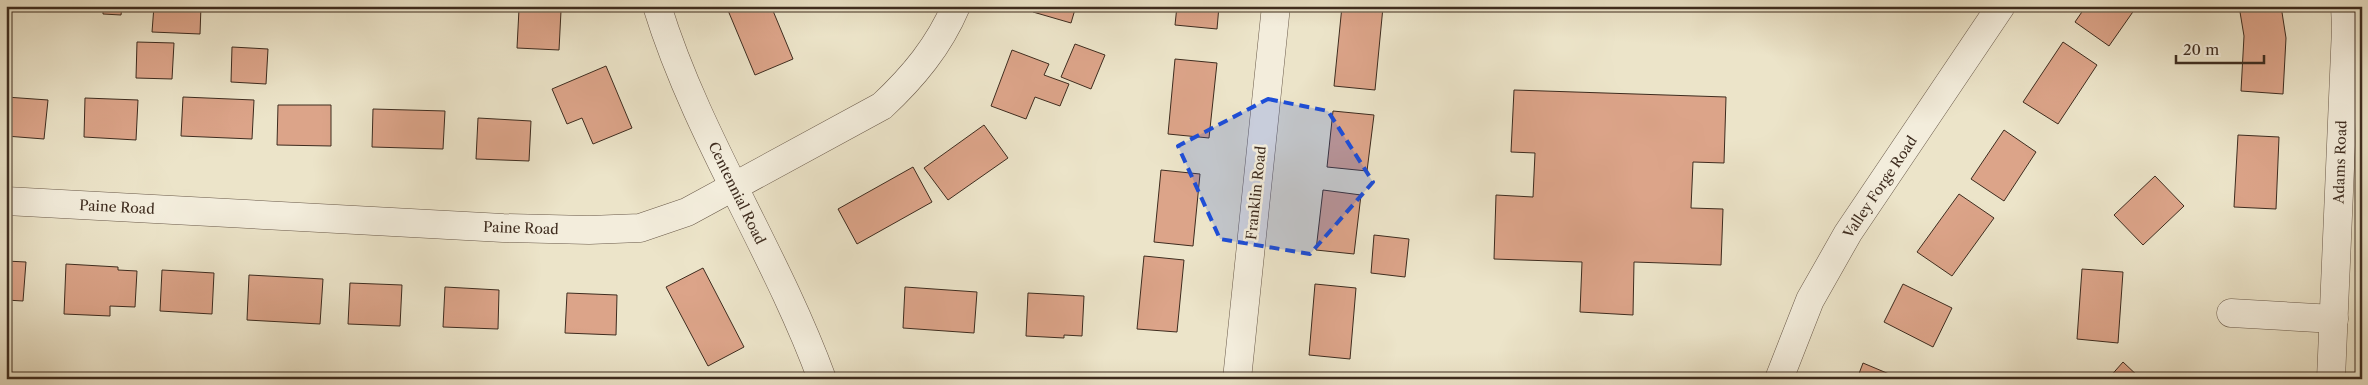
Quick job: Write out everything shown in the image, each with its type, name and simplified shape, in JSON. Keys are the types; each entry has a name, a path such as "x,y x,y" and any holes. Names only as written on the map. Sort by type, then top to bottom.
{"street":[{"name":"Centennial Road","path":"657,6 672,54 733,187 796,312 822,379"},
{"name":"Paine Road","path":"6,201 503,228 589,230 640,228 687,212 882,106 908,82 929,55 948,25 956,6"},
{"name":"Franklin Road","path":"1237,379 1276,6"},
{"name":"Valley Forge Road","path":"1779,379 1810,300 1848,233 2001,6"},
{"name":"Adams Road","path":"2331,379 2346,28 2345,6"},
{"path":"2231,313 2334,318"}],"highlighted area":[{"path":"1268,99 1328,111 1373,182 1310,254 1220,239 1178,146"}],"building":[{"path":"103,6 122,6 121,15 103,14"},
{"path":"154,6 201,6 200,34 152,32"},
{"path":"731,6 771,6 793,59 755,75 727,8"},
{"path":"1035,6 1076,6 1071,23 1033,12"},
{"path":"1177,6 1219,6 1217,29 1175,25"},
{"path":"1342,6 1383,7 1375,90 1334,86"},
{"path":"2086,6 2137,6 2109,46 2075,22"},
{"path":"2239,6 2281,6 2286,38 2283,94 2241,91 2244,36"},
{"path":"519,9 561,11 559,50 517,48"},
{"path":"137,42 174,43 172,79 136,78"},
{"path":"2063,42 2097,65 2058,124 2023,102"},
{"path":"1075,44 1105,55 1091,89 1061,77"},
{"path":"232,47 268,49 266,84 231,82"},
{"path":"1012,50 1049,64 1044,75 1069,84 1060,106 1035,97 1026,119 991,106"},
{"path":"1175,59 1217,63 1209,138 1168,134"},
{"path":"606,66 632,128 593,144 582,118 567,124 552,89"},
{"path":"1514,90 1726,97 1724,163 1693,162 1691,208 1723,209 1721,265 1634,262 1633,315 1580,312 1582,262 1494,259 1496,195 1533,197 1535,153 1511,152"},
{"path":"6,97 48,100 44,139 6,136"},
{"path":"183,97 254,100 252,139 181,136"},
{"path":"85,98 138,100 136,140 84,137"},
{"path":"278,105 331,105 331,146 277,145"},
{"path":"373,109 445,111 443,149 372,147"},
{"path":"1333,111 1374,115 1367,171 1327,167"},
{"path":"478,118 531,121 529,161 476,159"},
{"path":"984,125 1008,158 948,200 924,168"},
{"path":"2004,130 2036,152 2004,201 1971,179"},
{"path":"2238,135 2279,137 2276,209 2234,207"},
{"path":"913,167 932,202 857,244 838,209"},
{"path":"1161,170 1200,174 1193,246 1154,242"},
{"path":"2155,176 2184,206 2143,245 2114,215"},
{"path":"1323,190 1361,195 1354,254 1316,250"},
{"path":"1959,194 1994,218 1952,276 1917,252"},
{"path":"1374,235 1409,239 1405,277 1371,273"},
{"path":"1144,256 1184,260 1177,332 1137,329"},
{"path":"6,261 26,262 23,301 6,300"},
{"path":"66,264 118,267 118,270 137,271 135,307 110,306 110,316 64,314"},
{"path":"703,268 744,347 708,366 666,287"},
{"path":"2082,269 2123,272 2118,343 2077,339"},
{"path":"162,270 214,273 212,314 160,311"},
{"path":"249,275 323,279 320,324 247,320"},
{"path":"350,283 402,285 400,326 348,324"},
{"path":"1315,284 1356,288 1350,359 1309,355"},
{"path":"1903,284 1952,308 1933,347 1884,322"},
{"path":"445,287 499,290 498,329 443,327"},
{"path":"905,287 977,292 974,333 903,328"},
{"path":"567,293 617,295 616,335 565,333"},
{"path":"1028,293 1084,296 1082,336 1064,335 1064,338 1026,336"},
{"path":"2123,362 2141,379 2108,379"},
{"path":"1863,363 1901,379 1857,379"}]}
